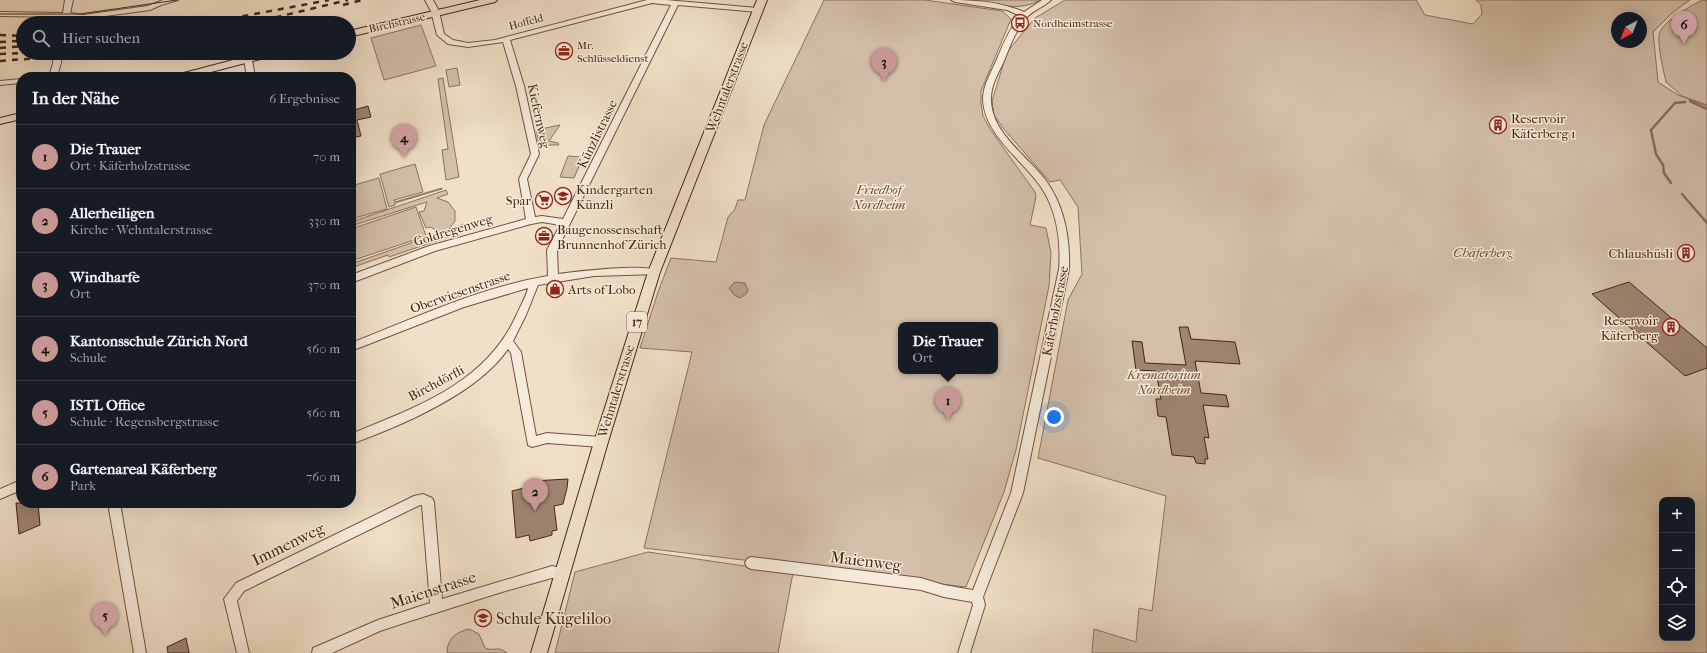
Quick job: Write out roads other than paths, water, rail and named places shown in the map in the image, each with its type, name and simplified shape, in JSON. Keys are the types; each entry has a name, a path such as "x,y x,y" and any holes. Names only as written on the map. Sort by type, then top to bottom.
{"main road":[{"name":"Birchstrasse","path":"356,32 492,0"},
{"name":"Wehntalerstrasse","path":"539,653 601,442 654,272 760,5"},
{"path":"200,72 248,60"},
{"path":"0,121 16,117"}],"street":[{"path":"66,16 69,0"},
{"path":"91,16 150,8 159,3 174,0"},
{"name":"Hoffeld","path":"429,0 442,35 451,42 477,46 644,2 664,1 676,3 760,5"},
{"path":"955,0 1008,8 1025,15"},
{"name":"Käferholzstrasse","path":"964,653 979,605 977,597 1017,493 1066,256 1061,221 1054,203 1044,185 1008,142 992,120 988,106 989,90 1003,52 1025,15 1047,0"},
{"name":"Künzlistrasse","path":"553,279 551,267 552,250 676,3"},
{"path":"0,14 26,16"},
{"name":"Kiefernweg","path":"506,39 520,86 535,154 523,179 532,221"},
{"path":"54,72 56,60"},
{"path":"248,60 250,72"},
{"path":"0,83 16,81"},
{"name":"Goldregenweg","path":"356,277 432,248 532,221 542,219 565,223"},
{"name":"Oberwiesenstrasse","path":"356,345 478,298 533,283 574,274 604,272 654,272"},
{"name":"Birchdörfli","path":"356,437 448,395 475,378 498,356 508,341 532,290 533,283"},
{"path":"508,341 516,352 532,442 547,438 601,442"},
{"path":"0,494 16,487"},
{"name":"Immenweg","path":"243,653 230,600 240,587 418,500 423,499 428,502 437,607"},
{"path":"115,508 140,653"},
{"name":"Maienweg","path":"751,564 921,584 944,591 977,597"},
{"name":"Maienstrasse","path":"318,653 378,626 502,586 552,572 562,573"}],"waterway":[{"path":"1690,101 1707,109"},
{"path":"1671,183 1664,173 1663,165 1656,154 1651,130 1675,103 1685,102"},
{"path":"1682,194 1707,223"}],"tram line":[{"path":"0,14 80,14 177,0"}],"railway":[{"path":"244,16 329,0"},
{"path":"281,16 348,0"},
{"path":"343,5 362,0"},
{"path":"0,35 16,36"},
{"path":"0,42 16,41"},
{"path":"0,48 16,47"},
{"path":"0,54 16,53"},
{"path":"0,61 16,60"}],"place":[{"name":"Nordheimstrasse","path":"1020,23"},
{"name":"Gartenareal Käferberg","path":"1684,44"},
{"name":"Mr. Schlüsseldienst","path":"564,51"},
{"name":"Windharfe","path":"884,81"},
{"name":"Reservoir Käferberg 1","path":"1498,125"},
{"name":"Kantonsschule Zürich Nord","path":"404,157"},
{"name":"Kindergarten Künzli","path":"563,196"},
{"name":"Spar","path":"544,200"},
{"name":"Baugenossenschaft Brunnenhof Zürich","path":"544,236"},
{"name":"Chlaushüsli","path":"1686,253"},
{"name":"Arts of Lobo","path":"555,289"},
{"name":"Reservoir Käferberg","path":"1671,327"},
{"name":"Die Trauer","path":"948,420"},
{"name":"Allerheiligen","path":"535,511"},
{"name":"Schule Kügeliloo","path":"483,618"},
{"name":"ISTL Office","path":"105,635"}],"park label":[{"name":"Friedhof Nordheim","path":"879,196"},
{"name":"Chäferberg","path":"1483,252"},
{"name":"Krematorium Nordheim","path":"1164,382"}]}
